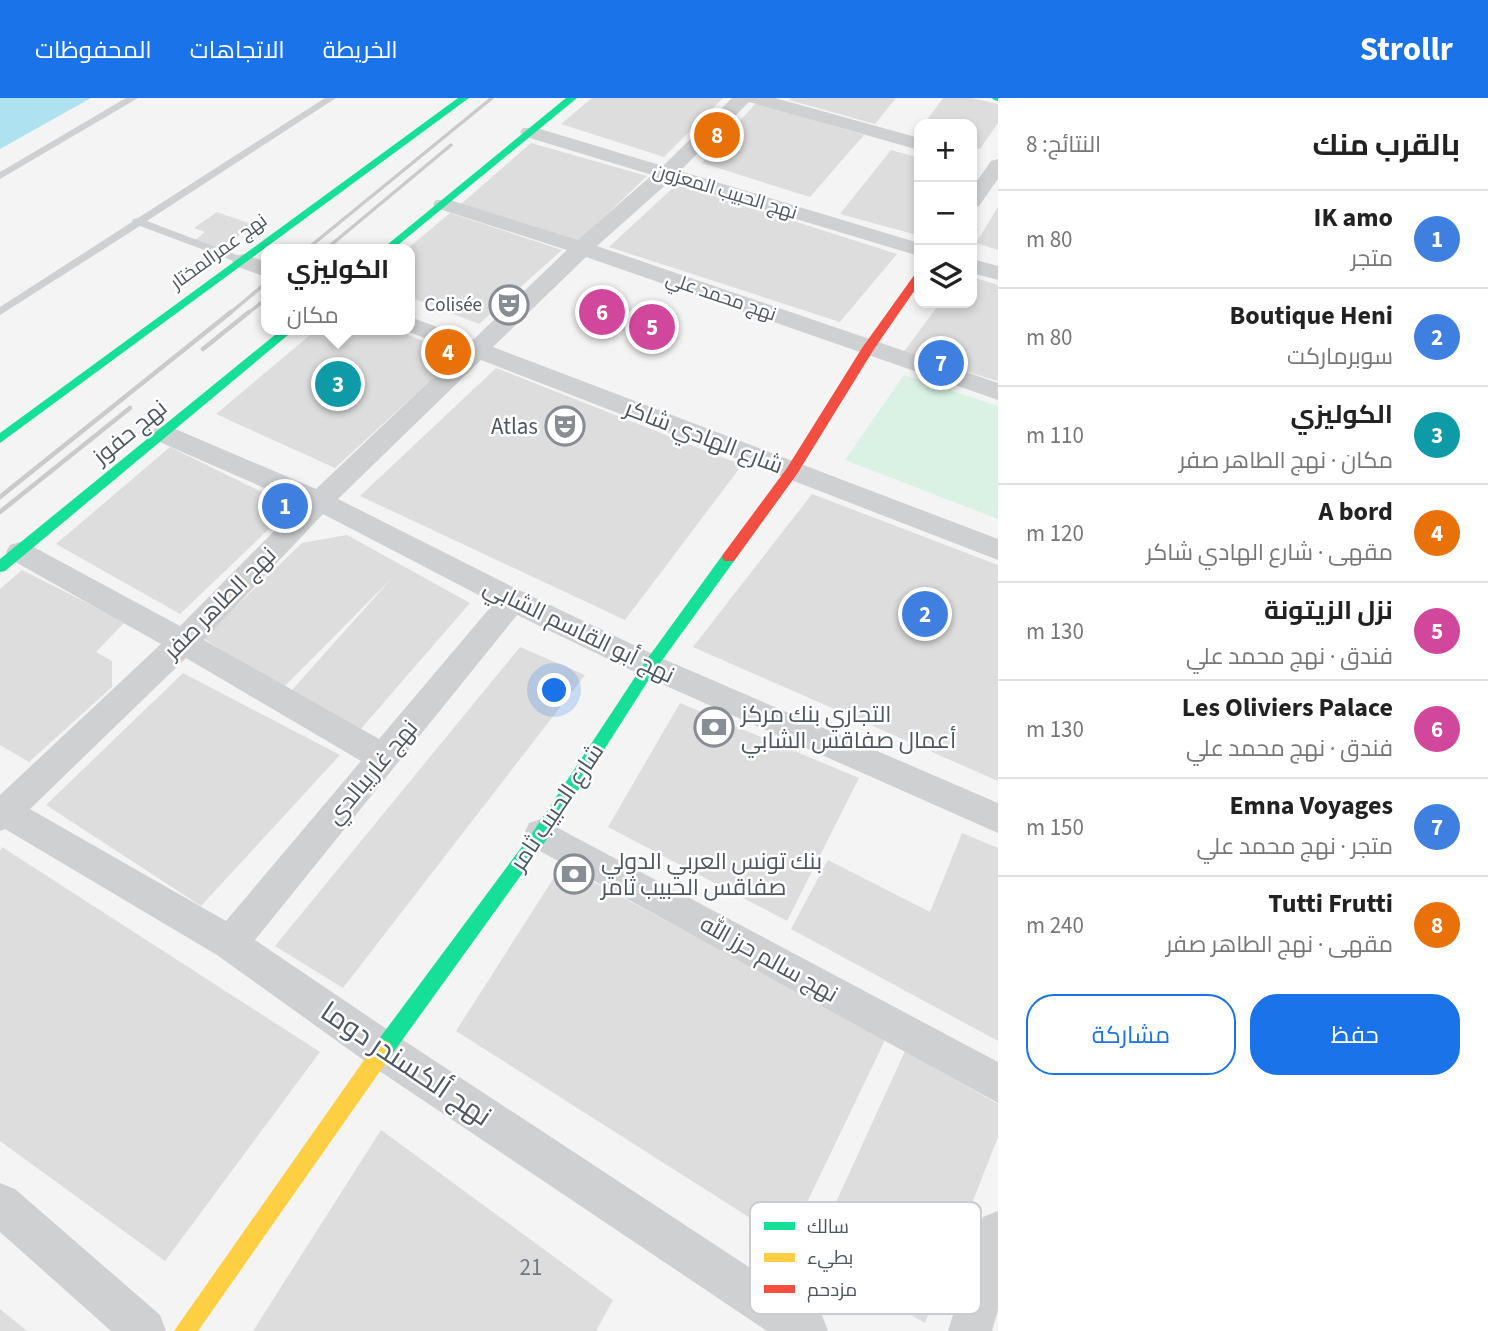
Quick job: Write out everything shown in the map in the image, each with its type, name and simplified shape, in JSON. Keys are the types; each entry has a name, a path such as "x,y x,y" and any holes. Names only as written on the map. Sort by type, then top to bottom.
{"street":[{"name":"نهج عمرالمختار","path":"266,244 464,98"},
{"path":"393,244 572,98"},
{"name":"نهج الطاهر صفر","path":"1,812 183,642 320,501 582,248 666,174 743,98"},
{"path":"754,98 914,143"},
{"name":"نهج الحبيب المعزون","path":"530,132 914,248"},
{"path":"977,160 998,166 977,195"},
{"name":"نهج محمد علي","path":"443,204 582,248 998,392"},
{"name":"نهج عمرالمختار","path":"0,439 261,248"},
{"path":"243,261 261,268"},
{"path":"977,267 998,274"},
{"name":"شارع الحبيب ثامر","path":"186,1331 383,1050 541,834 650,667 792,471 868,348 914,283"},
{"name":"شارع الهادي شاكر","path":"415,326 998,550"},
{"name":"نهج حفوز","path":"10,560 282,335"},
{"name":"نهج أبو القاسم الشابي","path":"164,434 320,501 650,667 998,818"},
{"path":"10,560 183,642 384,758"},
{"name":"نهج غاريبالدي","path":"230,943 513,600"},
{"name":"نهج ألكسندر دوما","path":"1,812 230,943 383,1050 750,1294"},
{"name":"نهج سالم حرز الله","path":"541,834 998,1083"},
{"path":"0,1204 144,1331"},
{"path":"981,1292 998,1232"},
{"name":"نهج ألكسندر دوما","path":"780,1314 806,1331"},
{"path":"970,1331 975,1314"}],"lane":[{"path":"0,176 133,98"},
{"path":"0,312 331,98"},
{"path":"137,221 243,261"}],"green space":[{"path":"904,375 998,406 998,519 845,460"}],"water":[{"path":"0,98 91,98 0,149"}],"building":[{"path":"592,98 723,98 664,157 561,124"},
{"path":"896,98 875,124 789,100"},
{"path":"943,98 971,98 998,104 998,123 980,149 977,148 977,119 928,119"},
{"path":"756,103 864,135 810,197 702,163"},
{"path":"531,143 647,176 579,241 461,204"},
{"path":"891,150 914,157 913,234 840,214"},
{"path":"677,184 897,254 840,322 609,247"},
{"path":"998,207 998,250 977,241"},
{"path":"217,212 254,225 220,249 195,240 205,232 194,228"},
{"path":"450,213 562,250 479,324 415,299 413,244"},
{"path":"977,279 998,285 998,381 903,353 936,308 977,308"},
{"path":"310,335 408,335 458,355 335,468 216,414"},
{"path":"496,368 742,465 625,620 360,496"},
{"path":"170,447 292,507 180,614 56,544"},
{"path":"812,494 998,565 998,781 693,647"},
{"path":"347,535 470,603 360,730 291,691 393,577 282,689 203,638 302,543"},
{"path":"22,570 125,622 96,652 112,661 112,687 29,762 0,745 0,589"},
{"path":"520,647 585,675 343,988 275,946"},
{"path":"183,673 340,755 201,906 46,805"},
{"path":"680,703 859,778 787,921 608,827"},
{"path":"962,833 998,848 998,1041 791,929 828,860 930,912"},
{"path":"2,847 320,1052 165,1261 0,1141"},
{"path":"562,865 886,1038 807,1202 750,1202 750,1218 456,1031"},
{"path":"905,1051 998,1104 998,1137 972,1202 836,1202"},
{"path":"381,1130 613,1300 596,1331 253,1331"},
{"path":"0,1309 27,1331 0,1331"},
{"path":"909,1314 929,1314 925,1323"}],"railway":[{"path":"313,244 492,98"},
{"path":"332,244 451,145"},
{"path":"229,314 261,287"},
{"path":"247,314 261,303"},
{"path":"0,497 231,312"},
{"path":"203,349 249,312"},
{"path":"0,512 130,408"}],"traffic: fast":[{"path":"265,244 464,98"},
{"path":"393,244 572,98"},
{"path":"0,439 261,247"},
{"path":"0,567 282,335"},
{"path":"383,1050 541,834 650,666 729,557"}],"traffic: slow":[{"path":"185,1331 383,1050"}],"traffic: jam":[{"path":"729,557 792,471 868,348 914,283"}],"place":[{"name":"Tutti Frutti","path":"717,135"},
{"name":"Colisée","path":"509,305"},
{"name":"Les Oliviers Palace","path":"602,312"},
{"name":"نزل الزيتونة","path":"652,327"},
{"name":"A bord","path":"448,352"},
{"name":"Emna Voyages","path":"941,363"},
{"name":"الكوليزي","path":"338,384"},
{"name":"Atlas","path":"565,426"},
{"name":"IK amo","path":"285,506"},
{"name":"Boutique Heni","path":"925,614"},
{"name":"التجاري بنك مركز أعمال صفاقس الشابي","path":"714,727"},
{"name":"بنك تونس العربي الدولي صفاقس الحبيب ثامر","path":"574,874"}]}
